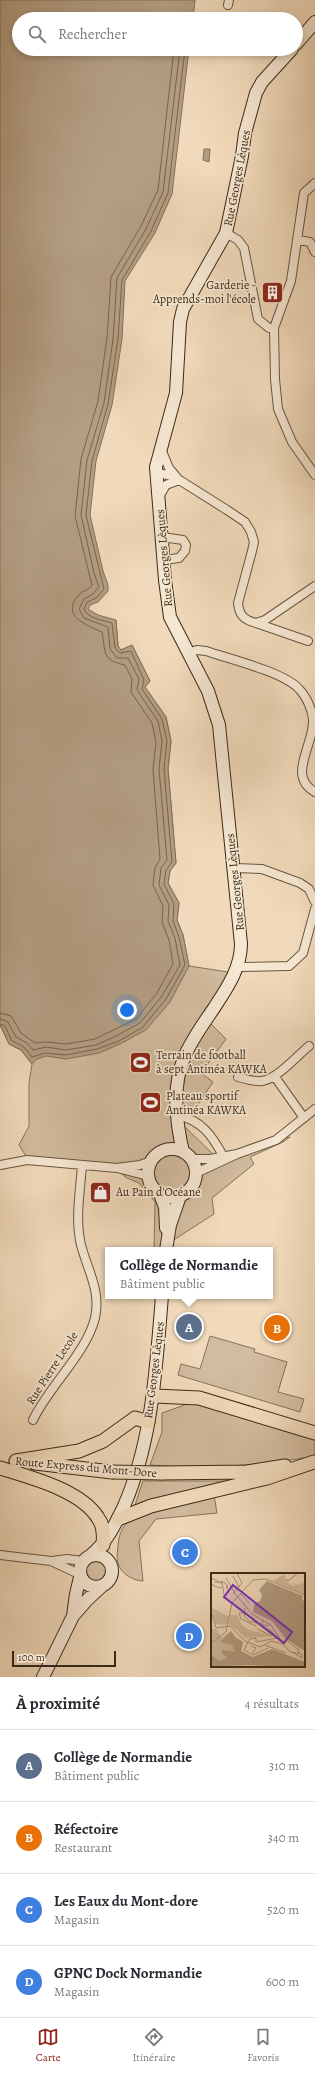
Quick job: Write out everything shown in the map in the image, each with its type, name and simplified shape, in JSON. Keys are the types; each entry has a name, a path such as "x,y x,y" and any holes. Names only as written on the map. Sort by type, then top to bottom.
{"main road":[{"path":"303,36 315,22"},
{"name":"Rue Georges Lèques","path":"187,1155 177,1116 177,1083 184,1057 227,988 238,967 241,944 217,714 208,691 170,617 163,560 156,467 176,393 180,322 183,309 226,233 242,156 245,133 256,93 262,82 286,56"},
{"name":"Rue Georges Lèques","path":"165,1150 177,1116"},
{"path":"160,1194 170,1197 180,1196 192,1187 196,1173 187,1155 174,1149 165,1150 159,1153 151,1162 148,1176 150,1183 160,1194 165,1207 166,1247"},
{"path":"166,1247 170,1226 180,1196"},
{"name":"Rue Georges Lèques","path":"87,1558 103,1545 111,1532 118,1519 141,1460 154,1396 162,1299"},
{"path":"154,1396 199,1398 315,1433"},
{"path":"16,1460 78,1450 103,1441 135,1418 148,1422"},
{"name":"Route Express du Mont-Dore","path":"0,1460 16,1460 112,1472 161,1474 248,1472 314,1462"},
{"path":"118,1519 151,1506 267,1478 314,1462"},
{"path":"0,1468 48,1483 67,1492 85,1505 98,1518 104,1532 103,1545"},
{"name":"Rue Georges Lèques","path":"108,1561 111,1532"},
{"path":"43,1677 73,1616 87,1600 110,1579 112,1574 108,1561 100,1556 87,1558 80,1576 73,1616"},
{"path":"80,1576 83,1582 92,1587 102,1586"}],"street":[{"path":"315,182 304,193 291,281 274,328 275,379 278,409 292,442 315,475"},
{"path":"226,233 238,240 244,248 258,319 269,328 274,328"},
{"path":"298,240 310,242 315,252"},
{"path":"161,449 169,468 178,480"},
{"path":"157,473 170,475 245,522 251,532 254,542 238,602 238,611 242,616 256,623 308,641"},
{"path":"159,498 166,485 178,480"},
{"path":"162,537 183,540 186,545 185,551 179,558 163,560"},
{"path":"256,623 265,620 315,586"},
{"path":"188,653 197,650 206,651 283,678 299,689 310,708 314,720 301,776 307,787 315,792"},
{"path":"234,868 262,869 300,883 309,888 315,902"},
{"path":"238,967 289,966 303,953 315,909"},
{"path":"238,1077 254,1082 264,1081 275,1076 309,1046"},
{"path":"275,1076 304,1118"},
{"path":"196,1173 237,1154 276,1140 315,1109"},
{"path":"177,1116 192,1118 203,1127 216,1143 223,1156"},
{"path":"187,1155 223,1156 237,1154"},
{"path":"0,1165 27,1160 118,1168 140,1166 151,1162"},
{"name":"Rue Pierre Lecole","path":"33,1420 39,1407 87,1339 94,1320 98,1301 94,1281 81,1246 79,1225 82,1166"},
{"path":"118,1168 148,1176"},
{"path":"0,1555 52,1561 87,1558"},
{"path":"52,1561 80,1576"}],"shaded area":[{"path":"116,620 118,646 121,650 132,645 150,681 145,687 166,717 171,741 168,769 176,863 170,871 168,883 179,903 177,920 183,935 189,966 228,972 234,975 208,1021 226,1039 201,1073 213,1082 195,1109 178,1114 183,1125 220,1161 276,1140 290,1137 283,1142 250,1157 254,1164 212,1198 214,1214 163,1247 154,1247 155,1202 139,1183 125,1177 117,1168 29,1161 19,1145 29,1126 29,1083 32,1064 21,1050 9,1044 0,1025 105,649"},
{"path":"210,1336 255,1349 254,1352 287,1362 278,1392 304,1399 300,1412 178,1375 181,1364 200,1369"},
{"path":"190,1403 209,1403 315,1436 315,1456 233,1466 192,1467 150,1465 162,1432 162,1413"},
{"path":"143,1481 227,1481 139,1507 135,1505"},
{"path":"214,1495 217,1513 156,1519 139,1541 143,1581 133,1579 122,1571 118,1562 117,1553 120,1534 126,1524 134,1518 155,1508"},
{"path":"96,1560 104,1563 107,1571 104,1579 96,1582 88,1579 85,1571 88,1563"}],"water":[{"path":"0,0 195,0 194,12 12,12 12,56 188,56 172,194 155,233 125,281 122,339 112,405 96,461 90,515 103,571 108,585 108,591 98,602 90,605 88,609 98,615 116,620 118,646 121,650 132,645 150,681 145,687 166,717 171,741 168,769 176,863 170,871 168,883 179,903 177,920 183,935 189,966 170,1002 146,1030 99,1053 66,1059 46,1056 37,1059 32,1064 21,1050 9,1044 0,1024"},
{"path":"204,149 210,149 209,162 203,160"}],"place":[{"name":"Garderie - Apprends-moi l'école","path":"272,292"},
{"name":"Terrain de football à sept Antinéa KAWKA","path":"140,1062"},
{"name":"Plateau sportif Antinéa KAWKA","path":"150,1103"},
{"name":"Au Pain d'Océane","path":"101,1192"},
{"name":"Collège de Normandie","path":"189,1327"},
{"name":"Réfectoire","path":"277,1328"},
{"name":"Les Eaux du Mont-dore","path":"185,1552"},
{"name":"GPNC Dock Normandie","path":"189,1636"}]}
